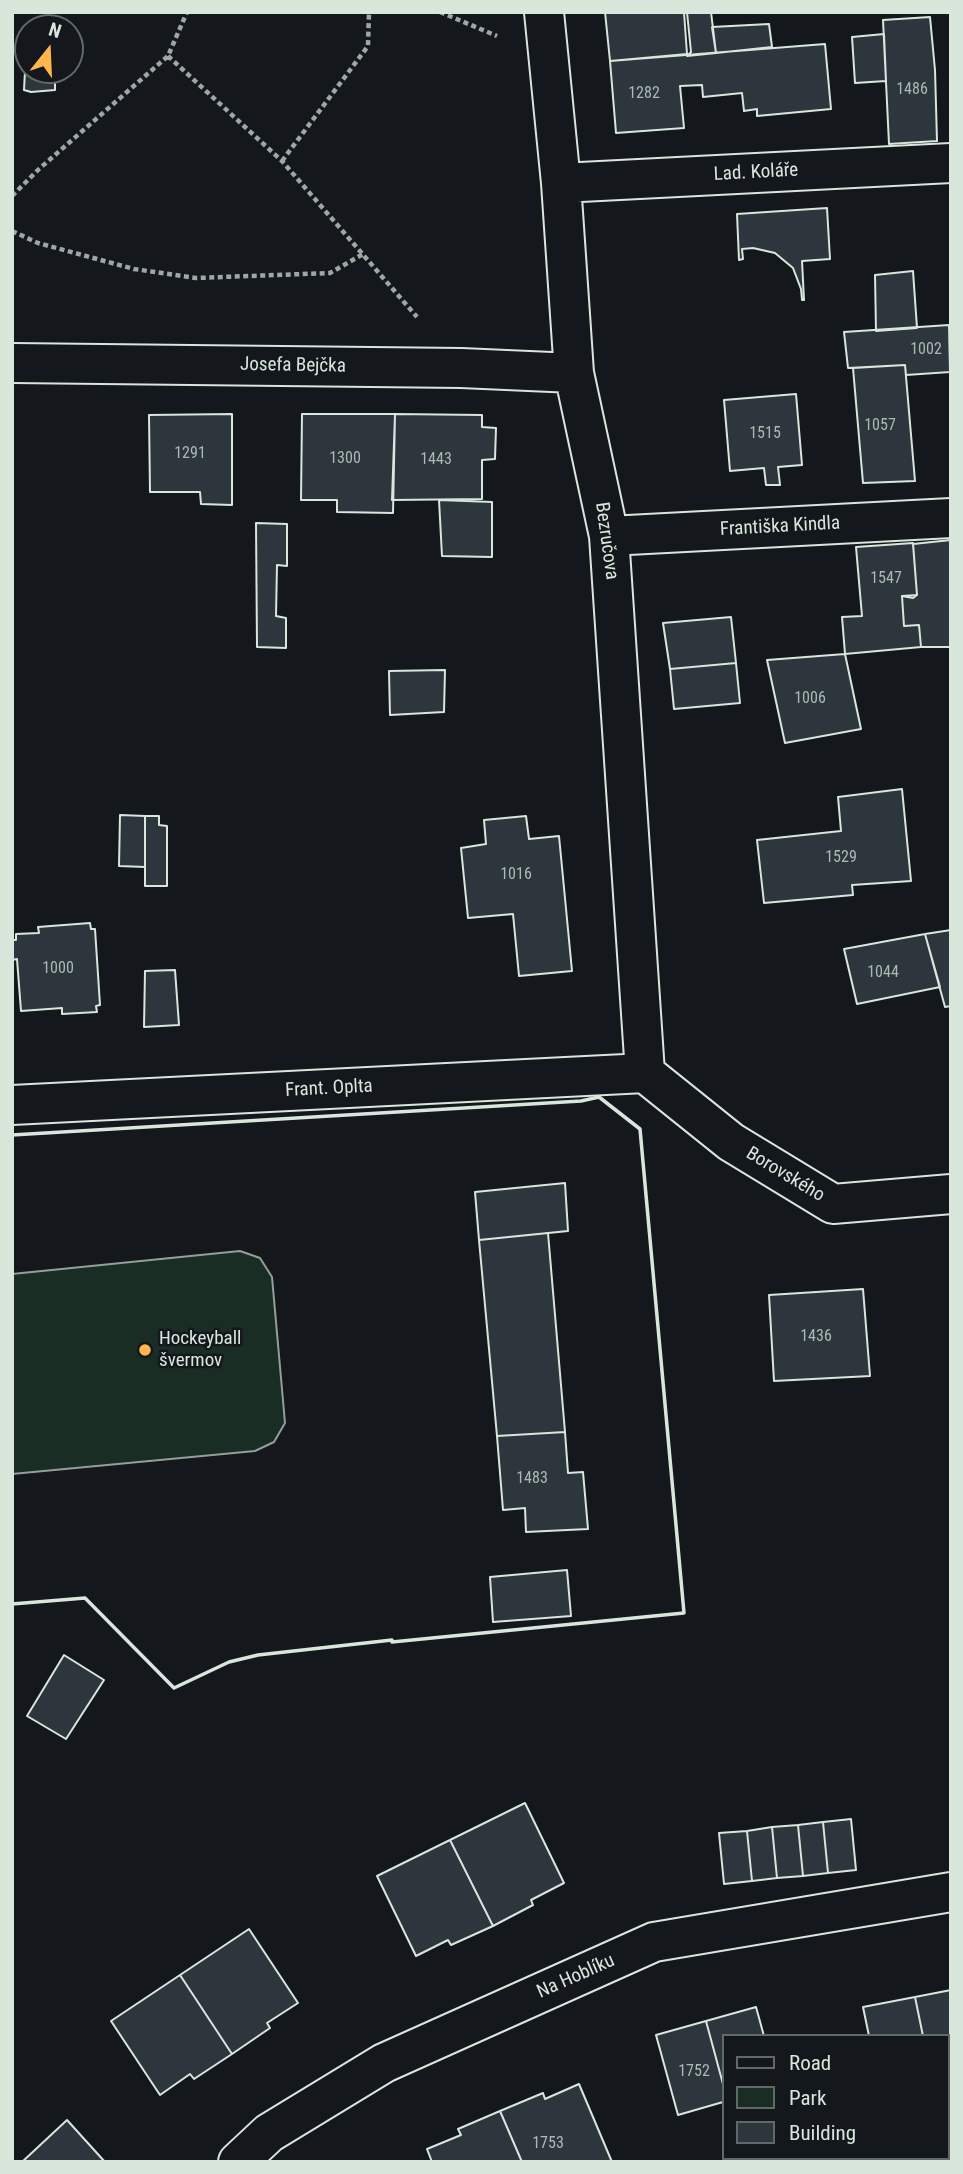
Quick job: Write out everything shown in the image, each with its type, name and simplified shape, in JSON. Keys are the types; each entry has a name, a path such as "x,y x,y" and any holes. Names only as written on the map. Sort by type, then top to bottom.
{"street":[{"name":"Bezručova","path":"544,12 561,183 574,373 608,536 645,1073"},
{"name":"Lad. Koláře","path":"561,183 951,163"},
{"name":"Josefa Bejčka","path":"12,363 461,368 574,373"},
{"name":"Františka Kindla","path":"608,536 951,518"},
{"name":"Frant. Oplta","path":"12,1105 645,1073"},
{"name":"Borovského","path":"645,1073 731,1142 833,1204 951,1194"},
{"name":"Na Hoblíku","path":"238,2162 269,2133 384,2063 653,1942 951,1892"}],"path":[{"path":"12,197 39,169 167,56 187,12"},
{"path":"282,161 368,46 369,12"},
{"path":"167,56 282,161 461,368"},
{"path":"12,231 38,243 134,269 196,278 330,273 363,254"}],"green space":[{"name":"Hockeyball švermov","path":"240,1251 260,1258 272,1277 285,1423 274,1442 255,1451 12,1474 12,1274"}],"building":[{"path":"605,12 684,12 687,54 610,61"},
{"path":"687,12 711,12 716,53 687,56 691,52"},
{"path":"930,17 937,141 889,144 883,20"},
{"path":"769,24 772,47 716,53 712,27"},
{"path":"884,34 886,81 855,83 852,37"},
{"path":"825,44 831,109 757,116 757,109 744,111 742,93 703,97 702,85 680,86 684,128 616,133 610,61"},
{"path":"24,84 55,84 55,90 24,90"},
{"path":"827,208 830,259 802,261 804,300 793,268 775,253 753,248 742,249 743,259 739,260 737,214"},
{"path":"913,271 917,328 876,331 875,275"},
{"path":"949,325 950,372 906,375 905,365 848,368 844,332"},
{"path":"905,365 915,481 863,483 853,368"},
{"path":"796,394 802,465 778,467 780,485 766,485 764,468 730,471 724,400"},
{"path":"232,414 232,505 201,504 200,492 150,492 149,415"},
{"path":"302,414 395,414 393,513 337,512 337,500 301,500"},
{"path":"395,414 482,415 482,427 496,428 495,459 482,460 482,499 392,500"},
{"path":"439,500 492,502 492,557 442,556"},
{"path":"256,523 287,524 287,566 277,565 276,616 286,618 286,648 257,647"},
{"path":"951,540 951,647 921,647 919,625 904,626 902,596 913,598 917,595 913,544"},
{"path":"913,543 917,595 902,596 904,626 919,625 921,647 845,654 842,617 862,616 856,547"},
{"path":"731,617 736,663 670,669 663,623"},
{"path":"845,654 861,729 785,743 767,660"},
{"path":"736,663 740,703 674,709 670,669"},
{"path":"445,670 444,712 390,715 389,671"},
{"path":"902,789 911,881 852,885 853,895 764,903 757,840 841,831 838,797"},
{"path":"120,815 145,816 145,867 119,866"},
{"path":"145,816 159,816 159,825 167,826 167,886 145,886"},
{"path":"526,816 529,839 559,836 572,971 519,976 513,914 468,918 461,848 486,844 484,820"},
{"path":"90,923 91,929 95,929 100,1005 96,1006 97,1012 62,1014 62,1008 21,1011 17,959 12,960 12,940 16,940 16,934 39,933 38,927"},
{"path":"951,930 951,1006 945,1007 925,934"},
{"path":"925,934 940,987 857,1004 844,949"},
{"path":"175,970 179,1025 144,1027 145,971"},
{"path":"565,1183 568,1231 479,1240 475,1192"},
{"path":"548,1233 565,1432 497,1436 479,1240"},
{"path":"863,1289 870,1376 774,1381 769,1295"},
{"path":"565,1432 568,1473 583,1472 588,1529 526,1532 525,1508 503,1510 497,1436"},
{"path":"567,1570 571,1616 493,1622 490,1577"},
{"path":"64,1655 104,1680 66,1739 27,1716"},
{"path":"525,1803 564,1883 531,1900 533,1905 493,1926 450,1840"},
{"path":"851,1819 856,1870 828,1873 823,1822"},
{"path":"823,1822 828,1873 803,1876 798,1825"},
{"path":"798,1825 803,1876 777,1878 772,1827"},
{"path":"772,1827 777,1878 752,1881 747,1831"},
{"path":"747,1831 752,1881 724,1884 719,1833"},
{"path":"450,1840 493,1926 451,1945 448,1940 416,1956 377,1876"},
{"path":"249,1929 298,2003 267,2023 270,2028 232,2054 180,1975"},
{"path":"180,1975 232,2054 194,2079 190,2074 160,2095 111,2021"},
{"path":"951,1990 951,2074 949,2034 923,2034 915,1997"},
{"path":"915,1997 923,2034 869,2034 863,2007"},
{"path":"756,2007 763,2034 722,2034 722,2080 706,2021"},
{"path":"706,2021 722,2080 722,2102 678,2115 656,2035"},
{"path":"579,2084 612,2162 522,2162 500,2111 543,2093 545,2099"},
{"path":"500,2111 522,2162 432,2162 427,2149 461,2135 458,2129"},
{"path":"67,2120 105,2162 22,2162"}],"wall":[{"path":"12,1135 581,1101 599,1097 640,1129 684,1613 258,1655 229,1662 174,1688 85,1598 12,1604"}],"place":[{"name":"Hockeyball švermov","path":"145,1350"}]}
